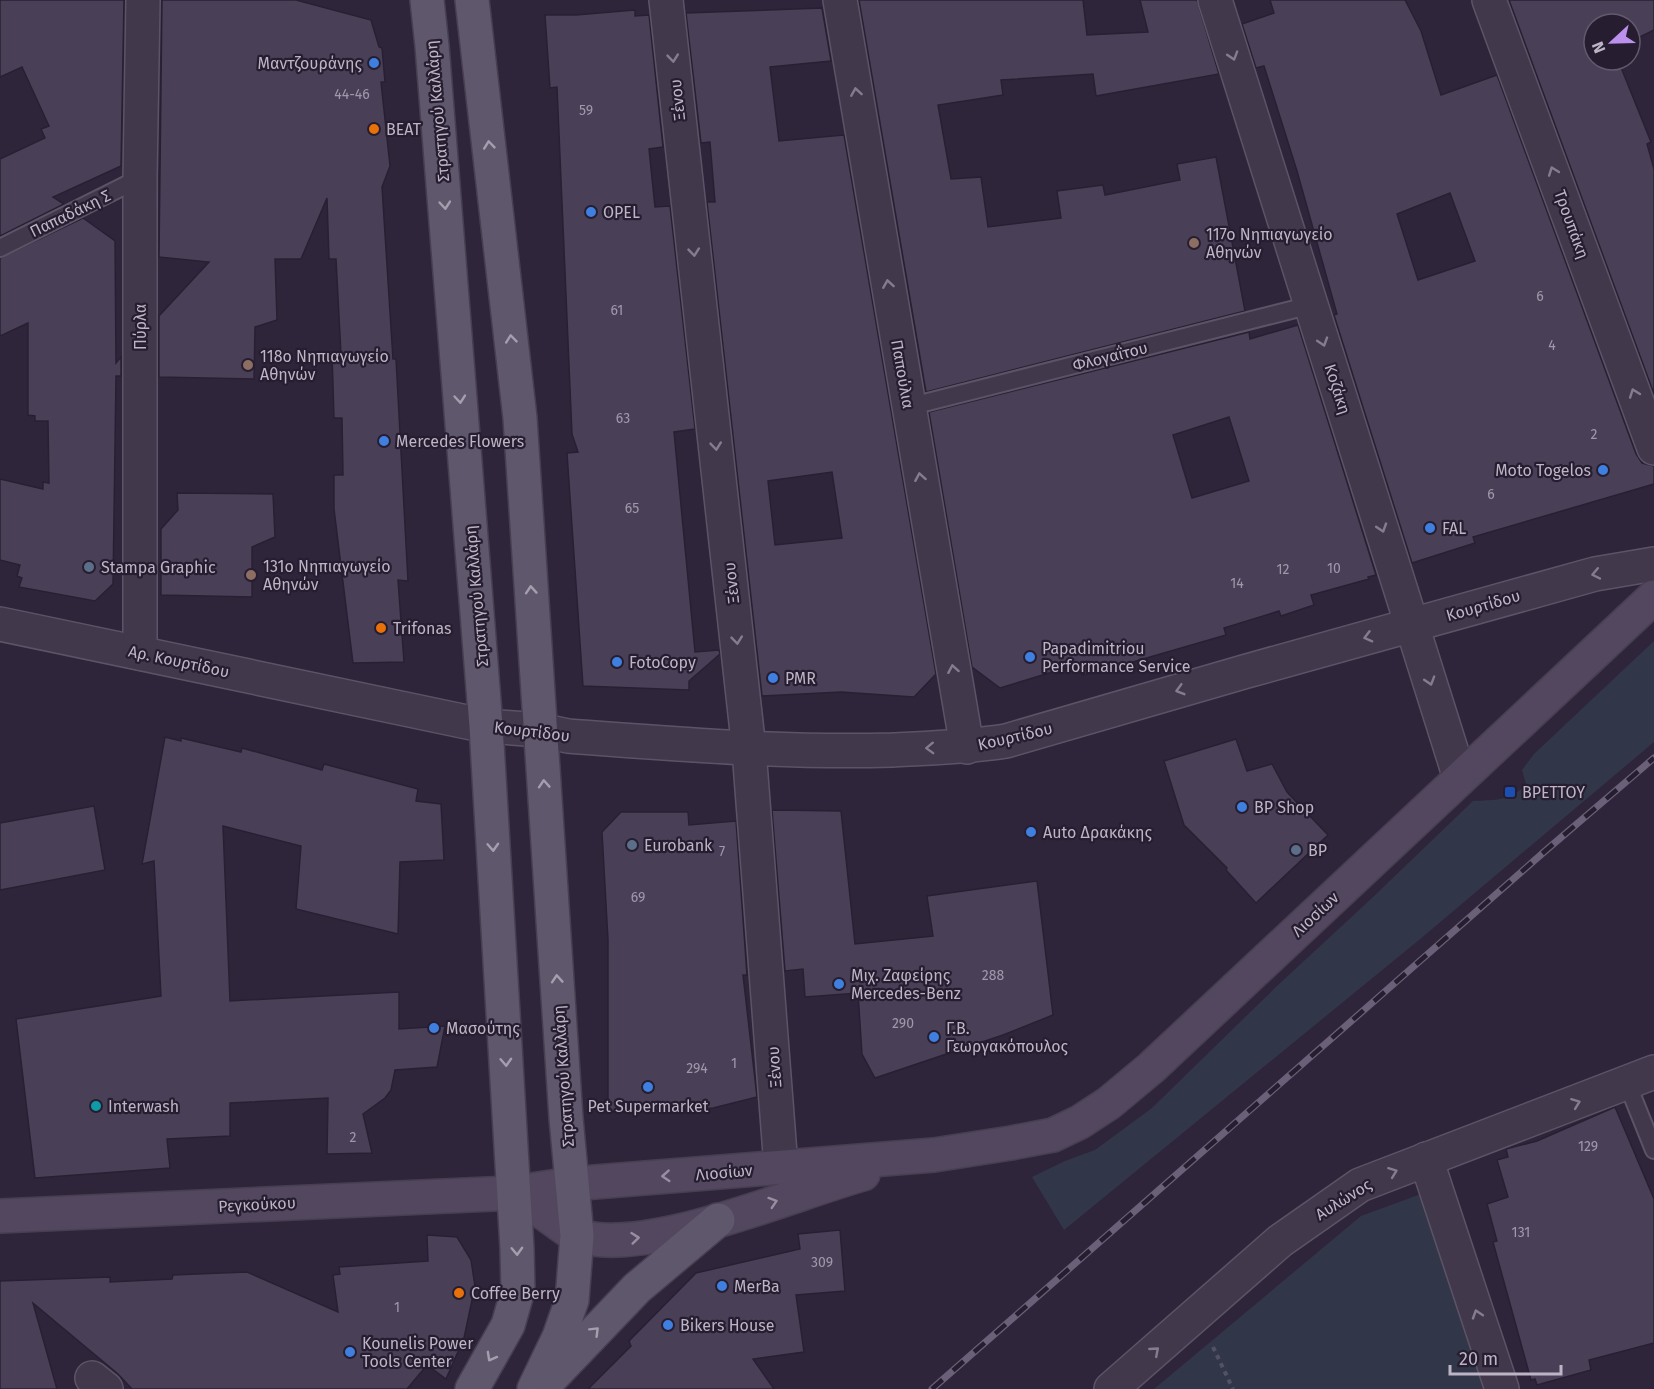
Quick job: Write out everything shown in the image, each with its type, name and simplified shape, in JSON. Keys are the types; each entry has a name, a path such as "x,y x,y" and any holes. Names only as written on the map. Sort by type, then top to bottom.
{"main road":[{"name":"Στρατηγού Καλλάρη","path":"427,0 486,726 513,1193"},
{"name":"Στρατηγού Καλλάρη","path":"472,0 520,418 570,1184 577,1236"},
{"name":"Λιοσίων","path":"513,1193 570,1184 934,1155 1053,1135 1080,1122 1109,1103 1151,1068 1654,597"},
{"name":"Λιοσίων","path":"577,1236 607,1241 650,1237 718,1220 851,1178 934,1155"},
{"name":"Ρεγκούκου","path":"0,1216 513,1193"},
{"path":"513,1193 577,1236 572,1300 559,1337 534,1389"},
{"path":"472,1389 508,1325 518,1290 513,1193"},
{"path":"540,1389 637,1288 718,1220"}],"street":[{"name":"Πύρλα","path":"140,653 140,178 143,0"},
{"name":"Ξένου","path":"666,0 749,750 781,1167"},
{"name":"Παπούλια","path":"840,0 967,747"},
{"name":"Κοζάκη","path":"1215,0 1460,778"},
{"name":"Τρουπάκη","path":"1489,0 1654,448"},
{"name":"Κουρτίδου","path":"359,698 486,726 540,730 568,736 749,750 858,751 967,747 1006,741 1595,574 1654,564"},
{"name":"Αρ. Κουρτίδου","path":"0,624 359,698"},
{"name":"Αυλώνος","path":"1111,1389 1280,1241 1360,1185 1640,1078"},
{"path":"1426,1159 1502,1389"}],"lane":[{"name":"Παπαδάκη Σ","path":"0,248 140,178"},
{"name":"Φλογαΐτου","path":"908,407 1311,305"},
{"path":"1640,1078 1654,1150"}],"path":[{"path":"1230,1382 1233,1389"}],"shaded area":[{"path":"1654,641 1654,742 1419,940 1064,1230 1032,1177 1095,1150 1152,1108 1473,801 1509,797 1521,790 1526,784 1522,770 1534,754"},
{"path":"1432,1190 1491,1389 1154,1389 1361,1216"}],"building":[{"path":"0,0 124,0 121,166 53,197 64,204 0,236 0,159 45,138 41,129 49,126 22,67 0,77"},
{"path":"162,0 296,0 371,20 379,47 382,48 385,82 381,82 390,166 382,187 393,359 396,359 408,581 398,580 404,662 353,663 334,509 334,475 343,475 342,418 334,418 332,353 341,354 336,259 329,259 327,198 301,259 275,259 277,320 255,327 254,379 159,377 159,316 209,262 159,257"},
{"path":"859,0 1083,0 1087,35 1148,32 1140,0 1197,0 1219,74 1096,96 1093,74 1001,80 1003,95 938,105 951,179 981,177 988,227 1061,218 1057,191 1103,185 1105,195 1180,180 1177,164 1216,157 1245,311 926,392"},
{"path":"1270,0 1405,0 1421,31 1441,95 1497,75 1636,454 1642,463 1654,466 1654,484 1473,537 1475,543 1412,563 1334,315 1337,314 1297,171 1264,66 1256,68 1242,24 1274,13","holes":["1450,193 1475,261 1418,280 1397,214"]},
{"path":"1509,0 1654,0 1654,30 1642,36 1642,12 1582,12 1582,72 1623,72 1651,142 1647,144 1654,169 1654,394"},
{"path":"822,8 831,61 770,67 779,141 844,135 936,674 914,697 841,692 762,696 707,202 715,202 710,142 701,143 686,13","holes":["832,472 842,538 775,545 768,481"]},
{"path":"635,10 635,16 649,15 663,147 649,149 655,207 670,206 695,429 674,432 695,652 719,650 720,654 689,681 689,690 583,686 567,453 578,452 572,434 557,87 550,88 545,15"},
{"path":"83,218 115,241 116,363 121,357 121,376 116,376 113,584 95,601 19,587 22,578 17,576 20,565 0,560 0,479 43,489 43,482 49,483 48,421 35,421 35,416 28,415 28,323 0,336 0,258"},
{"path":"1298,325 1376,575 1311,595 1314,605 1281,616 1279,611 1224,628 1226,635 1082,675 1079,664 1000,688 972,667 929,412 1249,332 1250,339","holes":["1229,417 1249,481 1192,498 1173,435"]},
{"path":"177,493 273,494 275,537 252,547 252,597 161,595 161,529 178,510"},
{"path":"165,737 181,741 181,738 241,752 242,748 322,770 324,764 418,789 416,801 441,804 444,860 400,862 398,934 296,909 301,846 223,826 230,1001 399,992 399,1029 445,1026 437,1067 395,1070 391,1090 385,1098 363,1114 372,1153 327,1154 328,1098 230,1103 230,1136 167,1139 170,1168 35,1178 16,1019 161,996 154,861 142,864"},
{"path":"1236,739 1247,771 1272,764 1287,792 1328,835 1256,903 1226,870 1227,868 1184,825 1164,761"},
{"path":"94,806 105,870 0,890 0,823"},
{"path":"772,810 841,811 855,944 933,936 927,896 1037,881 1053,1015 1003,1035 875,1078 862,1054 858,993 805,997 803,969 785,971"},
{"path":"621,812 688,812 689,825 736,821 747,975 743,975 757,1097 713,1108 608,1112 608,940 602,832"},
{"path":"1615,1107 1654,1199 1654,1343 1589,1360 1591,1370 1537,1385 1535,1379 1531,1380 1493,1242 1497,1241 1487,1204 1508,1197 1497,1160 1508,1157 1506,1149 1537,1141"},
{"path":"840,1230 845,1291 796,1295 804,1352 753,1359 774,1389 588,1389 631,1346 629,1341 696,1273 800,1249 798,1234"},
{"path":"427,1235 457,1237 471,1260 475,1286 464,1338 446,1379 427,1365 407,1389 132,1389 118,1374 33,1303 57,1389 0,1389 0,1281 110,1277 110,1282 172,1279 173,1275 247,1272 338,1312 333,1275 340,1274 339,1267 428,1261"}],"railway":[{"path":"932,1389 1654,758"}],"place":[{"name":"Μαντζουράνης","path":"374,63"},
{"name":"ΒΕΑΤ","path":"374,129"},
{"name":"OPEL","path":"591,212"},
{"name":"117ο Νηπιαγωγείο Αθηνών","path":"1194,243"},
{"name":"118ο Νηπιαγωγείο Αθηνών","path":"248,365"},
{"name":"Mercedes Flowers","path":"384,441"},
{"name":"Moto Togelos","path":"1603,470"},
{"name":"FAL","path":"1430,528"},
{"name":"Stampa Graphic","path":"89,567"},
{"name":"131ο Νηπιαγωγείο Αθηνών","path":"251,575"},
{"name":"Trifonas","path":"381,628"},
{"name":"Papadimitriou Performance Service","path":"1030,657"},
{"name":"FotoCopy","path":"617,662"},
{"name":"PMR","path":"773,678"},
{"name":"ΒΡΕΤΤΟΥ","path":"1510,792"},
{"name":"BP Shop","path":"1242,807"},
{"name":"Auto Δρακάκης","path":"1031,832"},
{"name":"Eurobank","path":"632,845"},
{"name":"BP","path":"1296,850"},
{"name":"Μιχ. Ζαφείρης Mercedes-Benz","path":"839,984"},
{"name":"Μασούτης","path":"434,1028"},
{"name":"Γ.Β. Γεωργακόπουλος","path":"934,1037"},
{"name":"Pet Supermarket","path":"648,1087"},
{"name":"Interwash","path":"96,1106"},
{"name":"MerBa","path":"722,1286"},
{"name":"Coffee Berry","path":"459,1293"},
{"name":"Bikers House","path":"668,1325"},
{"name":"Kounelis Power Tools Center","path":"350,1352"}]}
